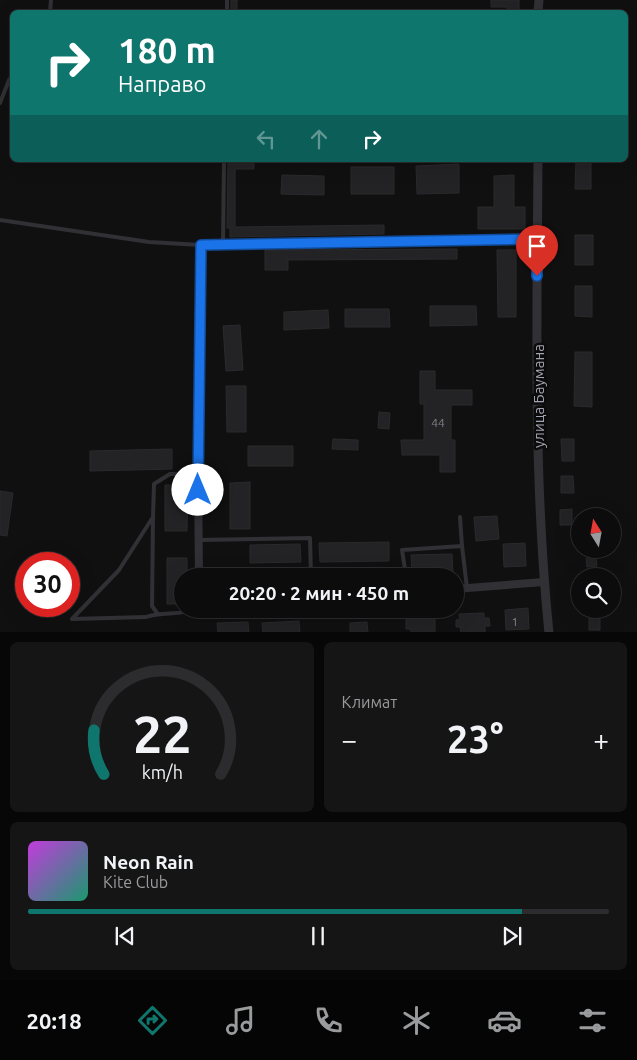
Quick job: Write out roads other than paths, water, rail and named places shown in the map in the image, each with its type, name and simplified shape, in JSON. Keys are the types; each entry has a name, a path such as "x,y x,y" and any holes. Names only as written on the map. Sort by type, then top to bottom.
{"street":[{"name":"улица Баумана","path":"538,162 539,480 544,582 549,632"},
{"path":"199,568 201,245"},
{"path":"464,588 544,582"}],"lane":[{"path":"0,103 10,79"},
{"path":"223,244 224,162"},
{"path":"0,220 149,242 201,245 537,239"},
{"path":"156,613 152,606 154,484 170,474 198,474"},
{"path":"153,517 119,570 72,619 146,617 156,613 174,613"},
{"path":"460,517 467,588"},
{"path":"198,540 310,538 311,568"},
{"path":"405,568 402,550 462,546"}]}
